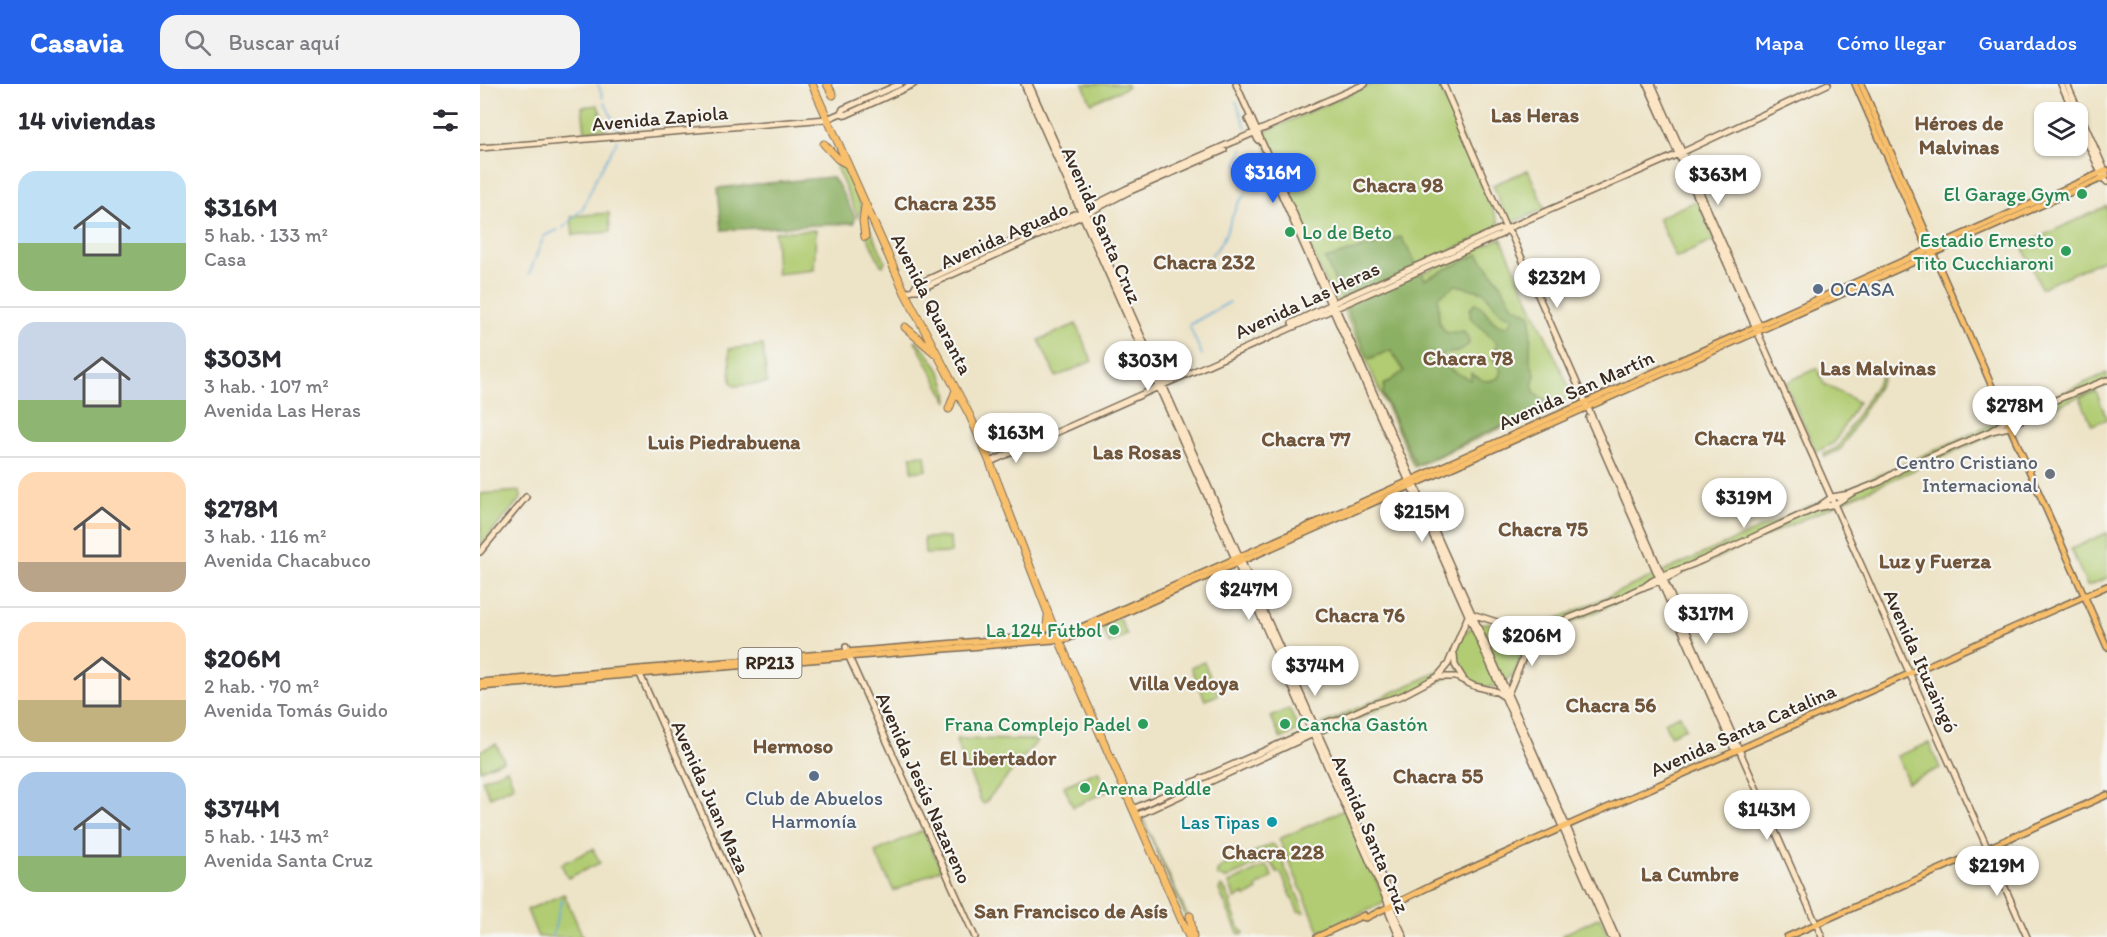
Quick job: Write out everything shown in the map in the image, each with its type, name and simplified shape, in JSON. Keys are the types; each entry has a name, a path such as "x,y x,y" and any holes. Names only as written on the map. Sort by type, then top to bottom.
{"highway":[{"name":"Avenida Quaranta","path":"812,84 847,164 864,193 866,206 905,293 990,461 1047,611 1191,937"},
{"path":"827,84 833,95"},
{"path":"824,144 838,159 847,164"},
{"path":"865,237 863,221 866,206"},
{"path":"905,327 938,356"},
{"path":"949,410 956,390"},
{"path":"1040,633 1047,627 1047,611"},
{"path":"1190,916 1191,937"}],"main road":[{"name":"Avenida Zapiola","path":"841,114 843,109 900,84"},
{"name":"Avenida Zapiola","path":"481,148 827,119 841,114 846,115 914,84"},
{"name":"Avenida Santa Cruz","path":"1024,84 1160,384 1404,937"},
{"name":"Avenida Santa Cruz","path":"1029,84 1083,213"},
{"path":"1234,84 1613,937"},
{"name":"Avenida Aguado","path":"1257,133 1365,84"},
{"name":"Avenida Aguado","path":"905,293 918,290 1083,213 1126,189 1370,84"},
{"path":"1443,84 1506,230 1511,234 1733,747 1738,749 1822,937"},
{"name":"Avenida Ituzaingó","path":"1647,84 1680,153 2028,937"},
{"name":"Avenida Ituzaingó","path":"1652,84 1680,153"},
{"name":"Avenida Las Heras","path":"990,461 1500,229 1506,230 1828,84"},
{"path":"1855,84 1932,250"},
{"path":"1861,84 2107,647"},
{"path":"2061,84 2069,102"},
{"path":"2067,84 2106,176"},
{"path":"2088,141 2106,176"},
{"name":"Avenida San Martín","path":"1058,637 1067,639 1238,560 1932,250 2106,176"},
{"path":"1991,431 2010,427 2053,401 2107,380"},
{"path":"1470,615 1494,621 1523,634 1540,631 1623,597 1635,589 1644,587 1817,508 1835,504 1901,470 1991,431 2007,420 2027,416"},
{"path":"1817,508 1832,497 1852,494"},
{"path":"480,552 526,497"},
{"name":"Avenida Santa Catalina","path":"1317,937 2107,586"},
{"path":"1135,813 1314,731 1331,721 1401,696 1437,677 1445,669 1470,615"},
{"path":"1460,635 1474,623 1494,621"},
{"path":"1506,696 1522,657 1521,645 1511,629"},
{"path":"1522,657 1530,641 1540,631"},
{"name":"RP213","path":"480,685 847,652 1058,637"},
{"name":"Avenida Jesús Nazareno","path":"847,652 975,937"},
{"path":"1454,652 1455,665 1465,680"},
{"name":"Avenida Juan Maza","path":"639,671 757,937"},
{"path":"1437,677 1451,676 1506,696"},
{"path":"1489,689 1502,686 1515,676"},
{"path":"1786,937 2107,795"},
{"name":"Avenida Santa Cruz","path":"1390,904 1389,913 1399,937"}],"green space":[{"path":"1083,84 1126,84 1128,87 1091,103"},
{"path":"1372,84 1438,84 1501,228 1334,302 1260,134"},
{"path":"598,105 606,129 585,131 582,107"},
{"path":"839,163 843,166 862,208 858,217 836,167"},
{"path":"1528,170 1545,209 1509,224 1493,185"},
{"path":"831,177 837,183 855,217 854,223 722,230 718,188"},
{"path":"1697,200 1715,240 1676,258 1658,218"},
{"name":"Estadio Ernesto Tito Cucchiaroni","path":"2107,206 2107,258 2041,288 2022,245"},
{"path":"609,213 610,232 573,235 571,216"},
{"path":"866,219 885,261 883,266 866,234"},
{"path":"816,230 814,270 777,274 775,232"},
{"path":"1401,237 1425,279 1478,254 1502,286 1512,305 1531,315 1530,360 1535,375 1532,386 1536,395 1555,404 1416,465 1383,395 1384,385 1404,371 1391,350 1369,359 1325,259","holes":["1456,285 1484,292 1499,311 1514,318 1508,326 1501,326 1475,303 1470,309 1470,317 1497,343 1492,358 1501,371 1498,378 1491,381 1481,379 1471,373 1471,380 1456,373 1445,364 1443,354 1458,352 1469,344 1468,337 1463,331 1447,333 1441,325 1439,316 1438,297"]},
{"path":"1501,238 1573,396 1414,467 1343,309"},
{"path":"1076,324 1092,361 1056,377 1039,340"},
{"path":"915,341 942,376 948,402"},
{"path":"763,345 767,383 734,386 731,382 729,349"},
{"path":"1817,368 1824,384 1858,402 1834,443 1816,452 1785,383"},
{"path":"2107,373 2107,384 1530,641 1523,634 1658,574 1588,410 1660,573"},
{"path":"1881,376 1883,378 1841,449 1825,457 1824,454 1838,447"},
{"path":"2096,391 2107,419 2092,425 2080,398"},
{"path":"925,455 927,470 912,472 911,456"},
{"path":"520,491 521,498 481,545 480,494"},
{"path":"2107,533 2107,578 2087,586 2071,549"},
{"path":"950,537 951,553 925,554 924,538"},
{"name":"La 124 Fútbol","path":"1117,618 1120,619 1127,635 1109,644 1101,626"},
{"path":"1488,623 1500,625 1511,632 1518,643 1520,655 1518,667 1511,678 1500,685 1488,687 1476,685 1465,678 1458,667 1456,655 1458,643 1465,632 1476,625"},
{"path":"1204,662 1218,695 1205,700 1191,667"},
{"path":"1445,669 1451,676 1326,733 1322,724"},
{"name":"Cancha Gastón","path":"1289,709 1299,730 1281,739 1271,717"},
{"path":"1680,715 1686,728 1670,735 1664,722"},
{"path":"957,739 1038,740 984,804"},
{"path":"1929,743 1940,768 1908,782 1897,756"},
{"path":"496,744 504,760 480,770 480,751"},
{"path":"507,769 514,786 490,797 482,780"},
{"name":"Arena Paddle","path":"1098,771 1108,791 1073,807 1064,786"},
{"path":"1344,810 1386,902 1320,932 1279,839"},
{"path":"1143,820 1188,917 1191,929"},
{"path":"923,830 941,869 894,891 875,852"},
{"path":"1272,844 1275,846 1305,912 1298,911 1281,873 1277,873 1269,862 1264,861 1225,879 1218,876 1217,872 1222,866"},
{"path":"593,849 600,863 568,878 561,864"},
{"path":"1265,866 1269,868 1272,877 1257,887 1258,890 1246,897 1244,894 1235,899 1229,883"},
{"path":"1221,886 1231,902 1230,905 1241,931 1244,932 1242,935 1238,933 1219,890"},
{"path":"564,894 583,937 538,937 527,910"},
{"path":"1600,917 1609,937 1563,937 1562,935"}],"waterway":[{"path":"598,84 603,98"},
{"path":"1236,101 1246,128"},
{"path":"605,103 620,134"},
{"path":"563,228 583,208 597,176 617,141"},
{"path":"1244,148 1237,162 1248,186 1247,190"},
{"path":"1245,180 1254,187"},
{"path":"1259,190 1274,184 1280,199"},
{"path":"1211,255 1222,241 1237,206 1246,195"},
{"path":"529,274 544,236 558,230"},
{"path":"1202,355 1189,325 1230,302"},
{"path":"553,937 563,899"}],"place":[{"name":"El Garage Gym","path":"2082,194"},
{"name":"Lo de Beto","path":"1290,232"},
{"name":"Estadio Ernesto Tito Cucchiaroni","path":"2066,251"},
{"name":"OCASA","path":"1818,289"},
{"name":"Centro Cristiano Internacional","path":"2050,474"},
{"name":"La 124 Fútbol","path":"1114,630"},
{"name":"Frana Complejo Padel","path":"1143,724"},
{"name":"Cancha Gastón","path":"1285,724"},
{"name":"Club de Abuelos Harmonía","path":"814,776"},
{"name":"Arena Paddle","path":"1085,788"},
{"name":"Las Tipas","path":"1272,822"}],"district":[{"name":"Las Heras","path":"1535,114"},
{"name":"Héroes de Malvinas","path":"1959,134"},
{"name":"Chacra 98","path":"1398,184"},
{"name":"Chacra 235","path":"945,202"},
{"name":"Chacra 232","path":"1204,261"},
{"name":"Chacra 78","path":"1468,357"},
{"name":"Las Malvinas","path":"1878,367"},
{"name":"Chacra 74","path":"1740,437"},
{"name":"Chacra 77","path":"1306,438"},
{"name":"Luis Piedrabuena","path":"724,441"},
{"name":"Las Rosas","path":"1137,451"},
{"name":"Chacra 75","path":"1543,528"},
{"name":"Luz y Fuerza","path":"1935,560"},
{"name":"Chacra 76","path":"1360,614"},
{"name":"Villa Vedoya","path":"1184,682"},
{"name":"Chacra 56","path":"1611,704"},
{"name":"Hermoso","path":"793,745"},
{"name":"El Libertador","path":"998,757"},
{"name":"Chacra 55","path":"1438,775"},
{"name":"Chacra 228","path":"1273,851"},
{"name":"La Cumbre","path":"1690,873"},
{"name":"San Francisco de Asís","path":"1071,910"}]}
